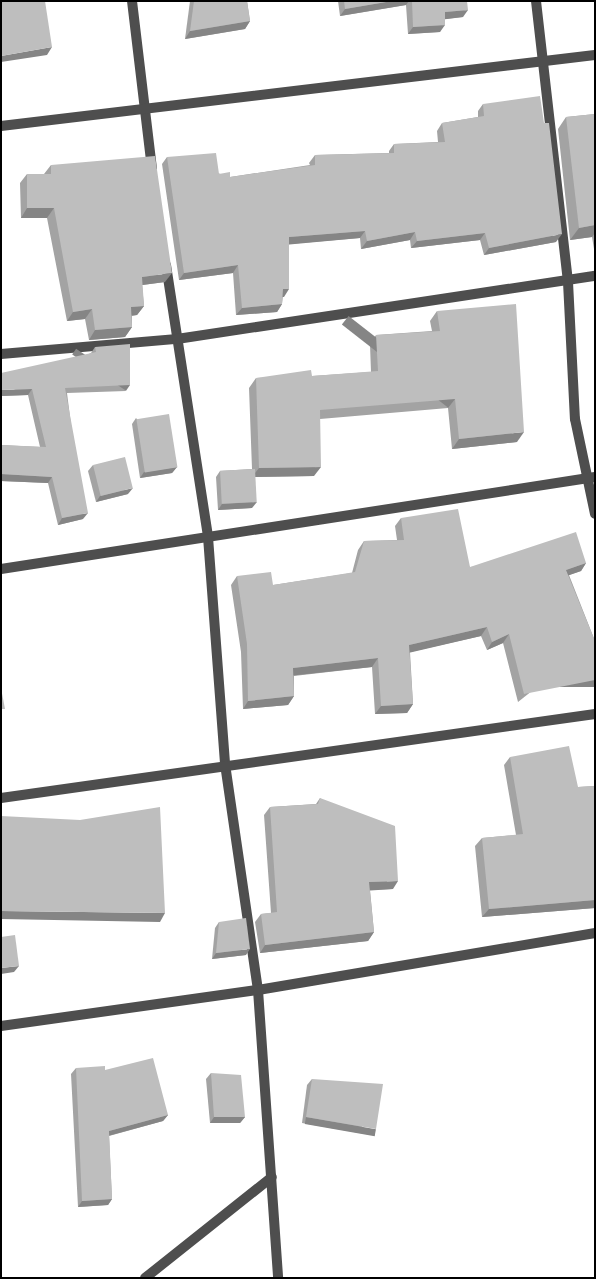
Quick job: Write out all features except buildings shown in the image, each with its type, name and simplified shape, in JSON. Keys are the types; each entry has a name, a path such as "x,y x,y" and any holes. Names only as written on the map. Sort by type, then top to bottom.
{"street":[{"path":"132,1 143,106 154,184"},
{"path":"536,1 568,282 575,419 590,478 595,514"},
{"path":"1,126 143,106 542,64 595,55"},
{"path":"164,252 208,537 226,764 258,990 278,1278"},
{"path":"1,354 177,339 568,282 595,276"},
{"path":"1,569 590,478"},
{"path":"1,798 226,764 595,714"},
{"path":"1,1026 258,990 595,933"},
{"path":"144,1278 272,1177"}]}
